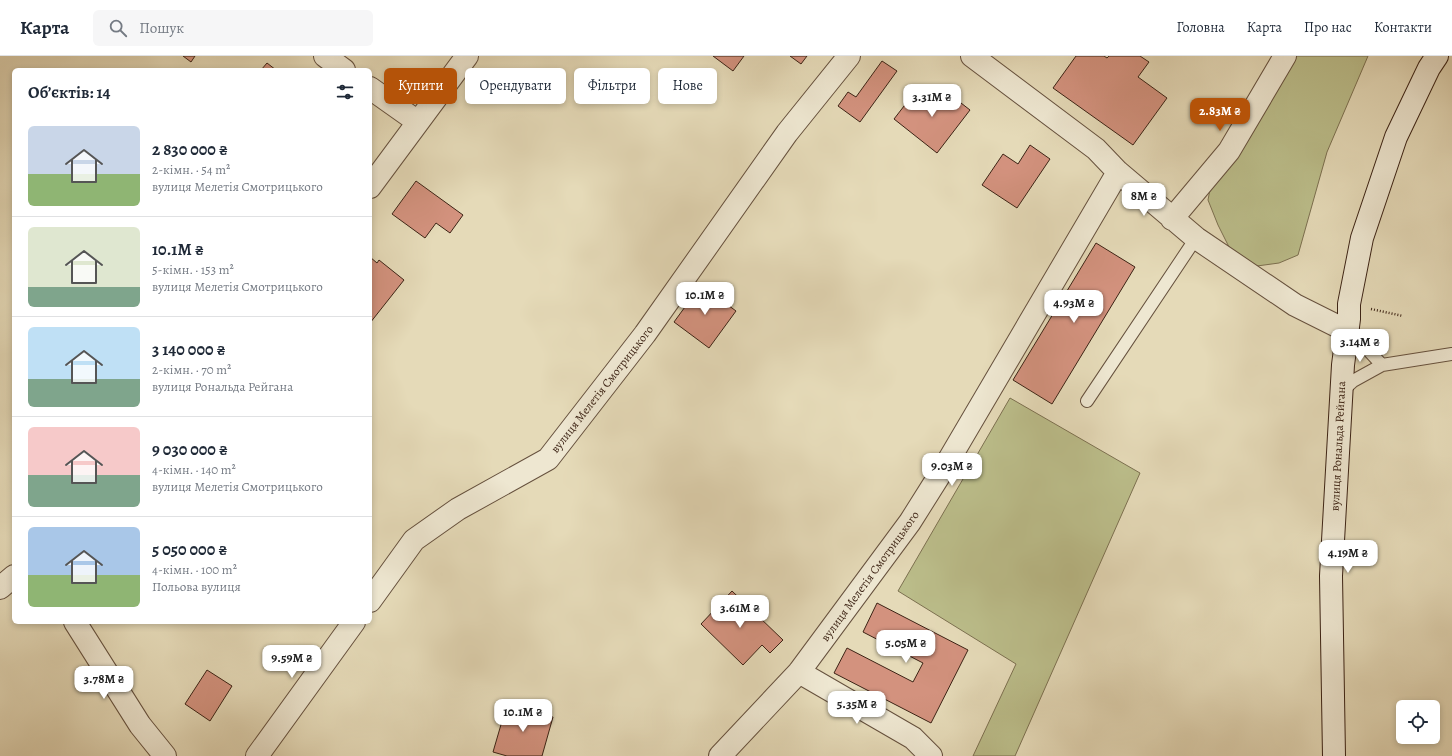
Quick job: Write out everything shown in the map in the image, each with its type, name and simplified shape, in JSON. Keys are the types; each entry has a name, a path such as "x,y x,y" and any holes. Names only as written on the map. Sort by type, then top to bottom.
{"street":[{"path":"325,56 341,68"},
{"path":"372,184 467,56"},
{"name":"вулиця Мелетія Смотрицького","path":"372,598 414,540 458,509 548,459 645,334 787,133 849,56"},
{"path":"972,56 1096,149 1118,172 1196,238 1295,305 1348,325"},
{"path":"1172,219 1229,151 1285,56"},
{"name":"вулиця Рональда Рейгана","path":"1334,756 1331,576 1341,392 1349,304 1362,238 1396,137 1429,68 1437,56"},
{"path":"372,89 418,122"},
{"name":"вулиця Мелетія Смотрицького","path":"720,756 799,672 910,522 944,468 1118,172"},
{"path":"0,588 12,578"},
{"path":"76,624 140,725 165,756"},
{"path":"258,756 353,624"},
{"path":"799,672 913,738 931,756"}],"lane":[{"path":"1087,402 1196,238"},
{"path":"1348,325 1355,336 1382,365"},
{"path":"1341,392 1353,381 1382,365 1452,354"}],"green space":[{"path":"1289,56 1368,56 1327,152 1298,255 1279,263 1257,266 1229,247 1208,200 1211,184"},
{"path":"1010,398 1140,473 1015,756 973,756 1016,664 898,591"}],"building":[{"path":"183,56 195,56 191,62"},
{"path":"713,56 744,56 733,71"},
{"path":"790,56 807,56 801,64"},
{"path":"1076,56 1104,56 1107,58 1109,56 1140,56 1149,62 1138,77 1167,98 1133,145 1053,88"},
{"path":"882,61 897,71 860,122 838,106 848,92 856,97"},
{"path":"267,63 273,68 263,68"},
{"path":"918,88 935,100 943,89 970,110 937,153 894,119"},
{"path":"1030,145 1050,159 1017,208 982,185 1003,154 1018,164"},
{"path":"416,181 463,215 450,233 436,223 425,238 392,214"},
{"path":"1096,243 1135,267 1052,404 1013,380"},
{"path":"372,259 377,263 379,260 404,280 372,320"},
{"path":"701,285 736,311 709,348 674,322"},
{"path":"732,591 783,640 770,653 762,645 743,665 701,624"},
{"path":"877,603 968,650 931,723 834,673 847,648 913,682 923,663 863,632"},
{"path":"207,670 232,686 210,721 185,704"},
{"path":"507,704 553,717 542,756 507,756 493,752"}]}
